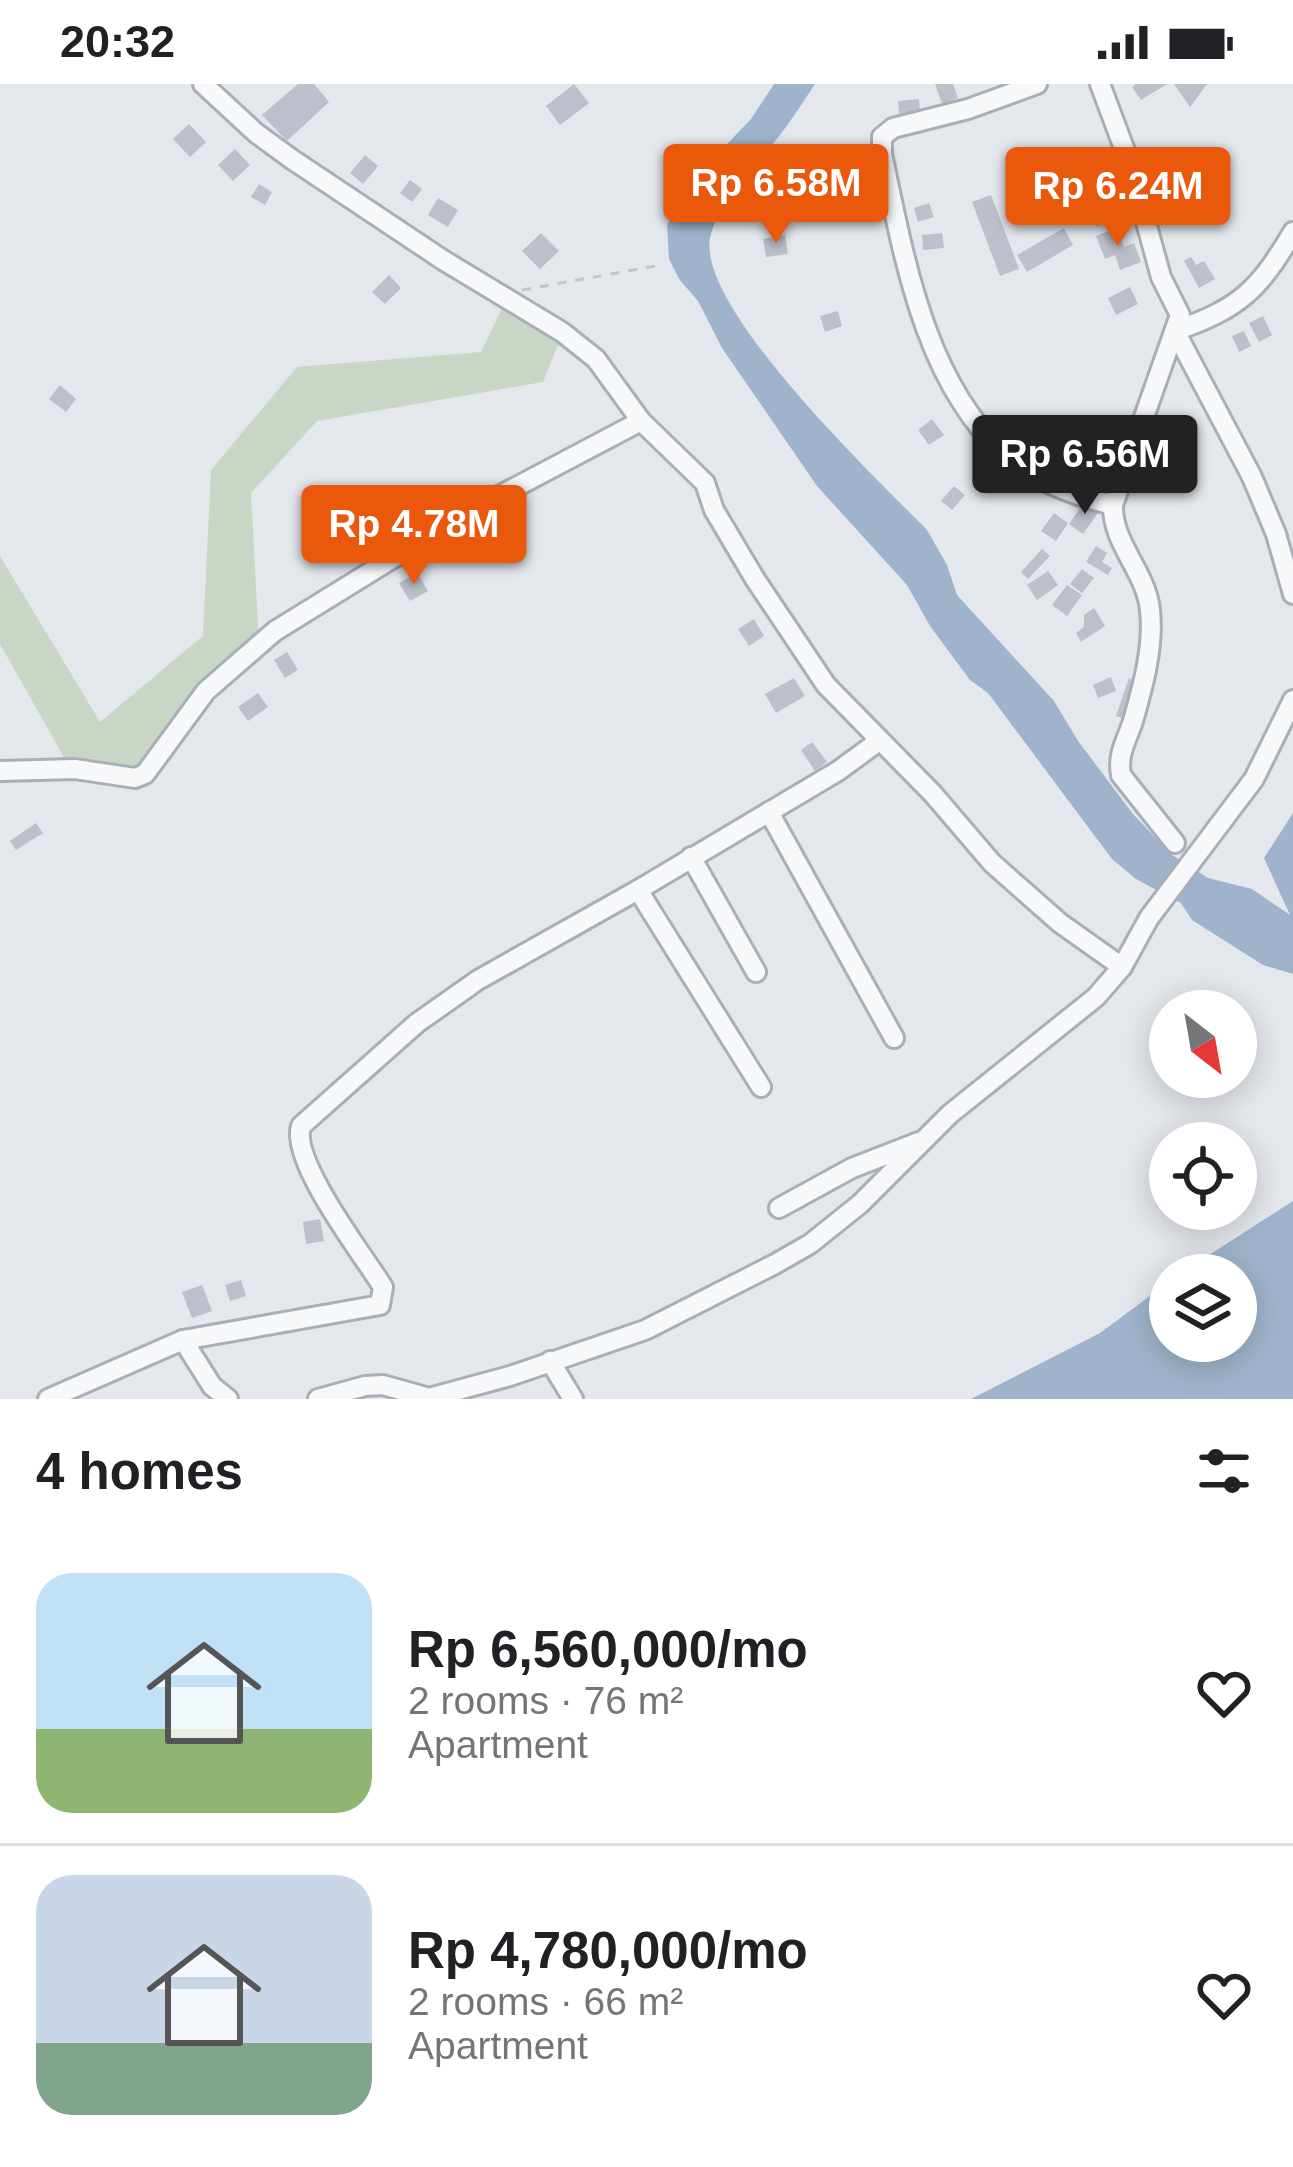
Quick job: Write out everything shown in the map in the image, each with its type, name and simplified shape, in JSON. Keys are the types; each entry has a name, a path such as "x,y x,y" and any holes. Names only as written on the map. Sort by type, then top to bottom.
{"street":[{"path":"203,84 268,142 501,298 562,332 606,369 641,421 705,483 714,510 826,685 933,794 992,863 1060,923 1122,967"},
{"path":"1036,84 968,109 893,128 882,137 882,154 928,335 973,415 1019,465 1081,496 1113,505"},
{"path":"1100,84 1130,164 1162,277 1180,315 1113,505 1113,524 1140,575 1150,611 1147,668 1119,764 1126,784 1175,843"},
{"path":"1175,331 1224,312 1241,300 1267,275 1293,232"},
{"path":"1175,331 1252,477 1276,535 1293,595"},
{"path":"0,771 75,770 135,778 145,774 206,691 274,631 460,516 641,421"},
{"path":"318,1399 383,1385 429,1398 550,1361 668,1321 810,1244 860,1204 971,1096 1096,998 1254,779 1293,700"},
{"path":"48,1399 183,1340 380,1305 383,1288 312,1170 298,1139 301,1126 417,1023 466,988 838,771 879,741"},
{"path":"769,812 894,1037"},
{"path":"692,857 756,972"},
{"path":"638,890 761,1087"},
{"path":"779,1208 852,1168 923,1141"},
{"path":"183,1340 212,1386 228,1399"},
{"path":"550,1361 573,1399"}],"path":[{"path":"501,298 661,266"}],"green space":[{"path":"504,304 562,335 543,382 317,421 251,493 259,643 138,771 69,766 0,644 0,556 100,722 203,636 211,470 297,367 481,352"}],"water":[{"path":"774,84 815,84 715,222 712,264 729,302 792,388 927,530 957,595 1054,701 1133,814 1172,855 1208,878 1252,889 1290,915 1264,858 1293,813 1293,974 1263,965 1192,920 1181,903 1136,879 1112,859 988,693 970,680 907,585 817,486 722,348 698,301 679,279 669,259 667,225"},
{"path":"1293,1201 1293,1399 971,1399 1100,1333 1149,1297 1149,1362 1257,1362 1257,1254 1211,1254 1248,1230 1257,1230 1257,1224"}],"building":[{"path":"298,84 314,84 329,102 287,141 262,115"},
{"path":"574,84 589,103 560,125 546,106"},
{"path":"935,84 953,84 958,98 942,104"},
{"path":"1167,84 1141,100 1132,87"},
{"path":"1174,84 1207,84 1190,107"},
{"path":"919,99 920,112 899,114 898,101"},
{"path":"189,124 206,142 190,157 173,139"},
{"path":"235,149 250,165 233,181 218,165"},
{"path":"365,155 378,166 363,184 350,173"},
{"path":"410,180 422,189 412,202 400,193"},
{"path":"1107,181 1123,194 1098,227 1082,214"},
{"path":"1170,182 1181,199 1161,206 1158,200 1165,195 1161,189"},
{"path":"259,184 272,192 265,205 251,197"},
{"path":"991,195 1019,269 1000,276 972,202"},
{"path":"438,198 458,210 448,227 428,215"},
{"path":"929,203 934,217 918,222 914,208"},
{"path":"1064,228 1073,245 1027,272 1017,255"},
{"path":"1117,228 1124,247 1134,243 1141,262 1120,270 1115,255 1105,259 1096,236"},
{"path":"541,233 559,251 540,269 522,251"},
{"path":"942,233 944,248 923,250 922,235"},
{"path":"785,235 788,254 766,257 763,239"},
{"path":"1191,257 1196,265 1204,261 1215,279 1199,288 1184,261"},
{"path":"389,275 401,288 385,304 372,292"},
{"path":"1130,287 1138,304 1116,315 1108,298"},
{"path":"838,311 842,326 825,332 820,316"},
{"path":"1263,316 1272,335 1259,342 1249,323"},
{"path":"1244,331 1251,346 1239,352 1232,336"},
{"path":"60,385 76,399 66,412 49,399"},
{"path":"932,419 944,435 929,445 918,430"},
{"path":"1045,438 1057,448 1043,464 1031,455"},
{"path":"954,486 965,495 952,510 941,501"},
{"path":"1086,500 1100,510 1083,534 1069,524"},
{"path":"1054,513 1068,523 1056,541 1041,531"},
{"path":"491,526 503,544 483,559 470,541"},
{"path":"1096,546 1107,553 1102,562 1112,568 1108,575 1086,562"},
{"path":"1042,549 1050,556 1028,579 1021,572"},
{"path":"1082,569 1094,578 1082,593 1070,584"},
{"path":"1048,571 1058,585 1037,600 1027,585"},
{"path":"417,573 428,591 410,601 399,583"},
{"path":"1067,585 1082,595 1067,616 1052,605"},
{"path":"1094,608 1105,626 1081,642 1076,633 1084,627 1084,615"},
{"path":"754,619 764,636 749,646 738,629"},
{"path":"287,652 298,670 285,678 274,660"},
{"path":"1111,677 1116,691 1098,698 1093,685"},
{"path":"794,678 805,696 776,713 765,694"},
{"path":"1129,678 1141,683 1128,720 1116,716"},
{"path":"258,693 268,707 248,721 238,707"},
{"path":"812,742 827,762 815,771 801,750"},
{"path":"36,823 43,833 16,850 10,841"},
{"path":"320,1219 324,1241 306,1244 303,1222"},
{"path":"241,1280 246,1296 230,1301 225,1285"},
{"path":"202,1285 212,1311 192,1318 182,1292"}]}
